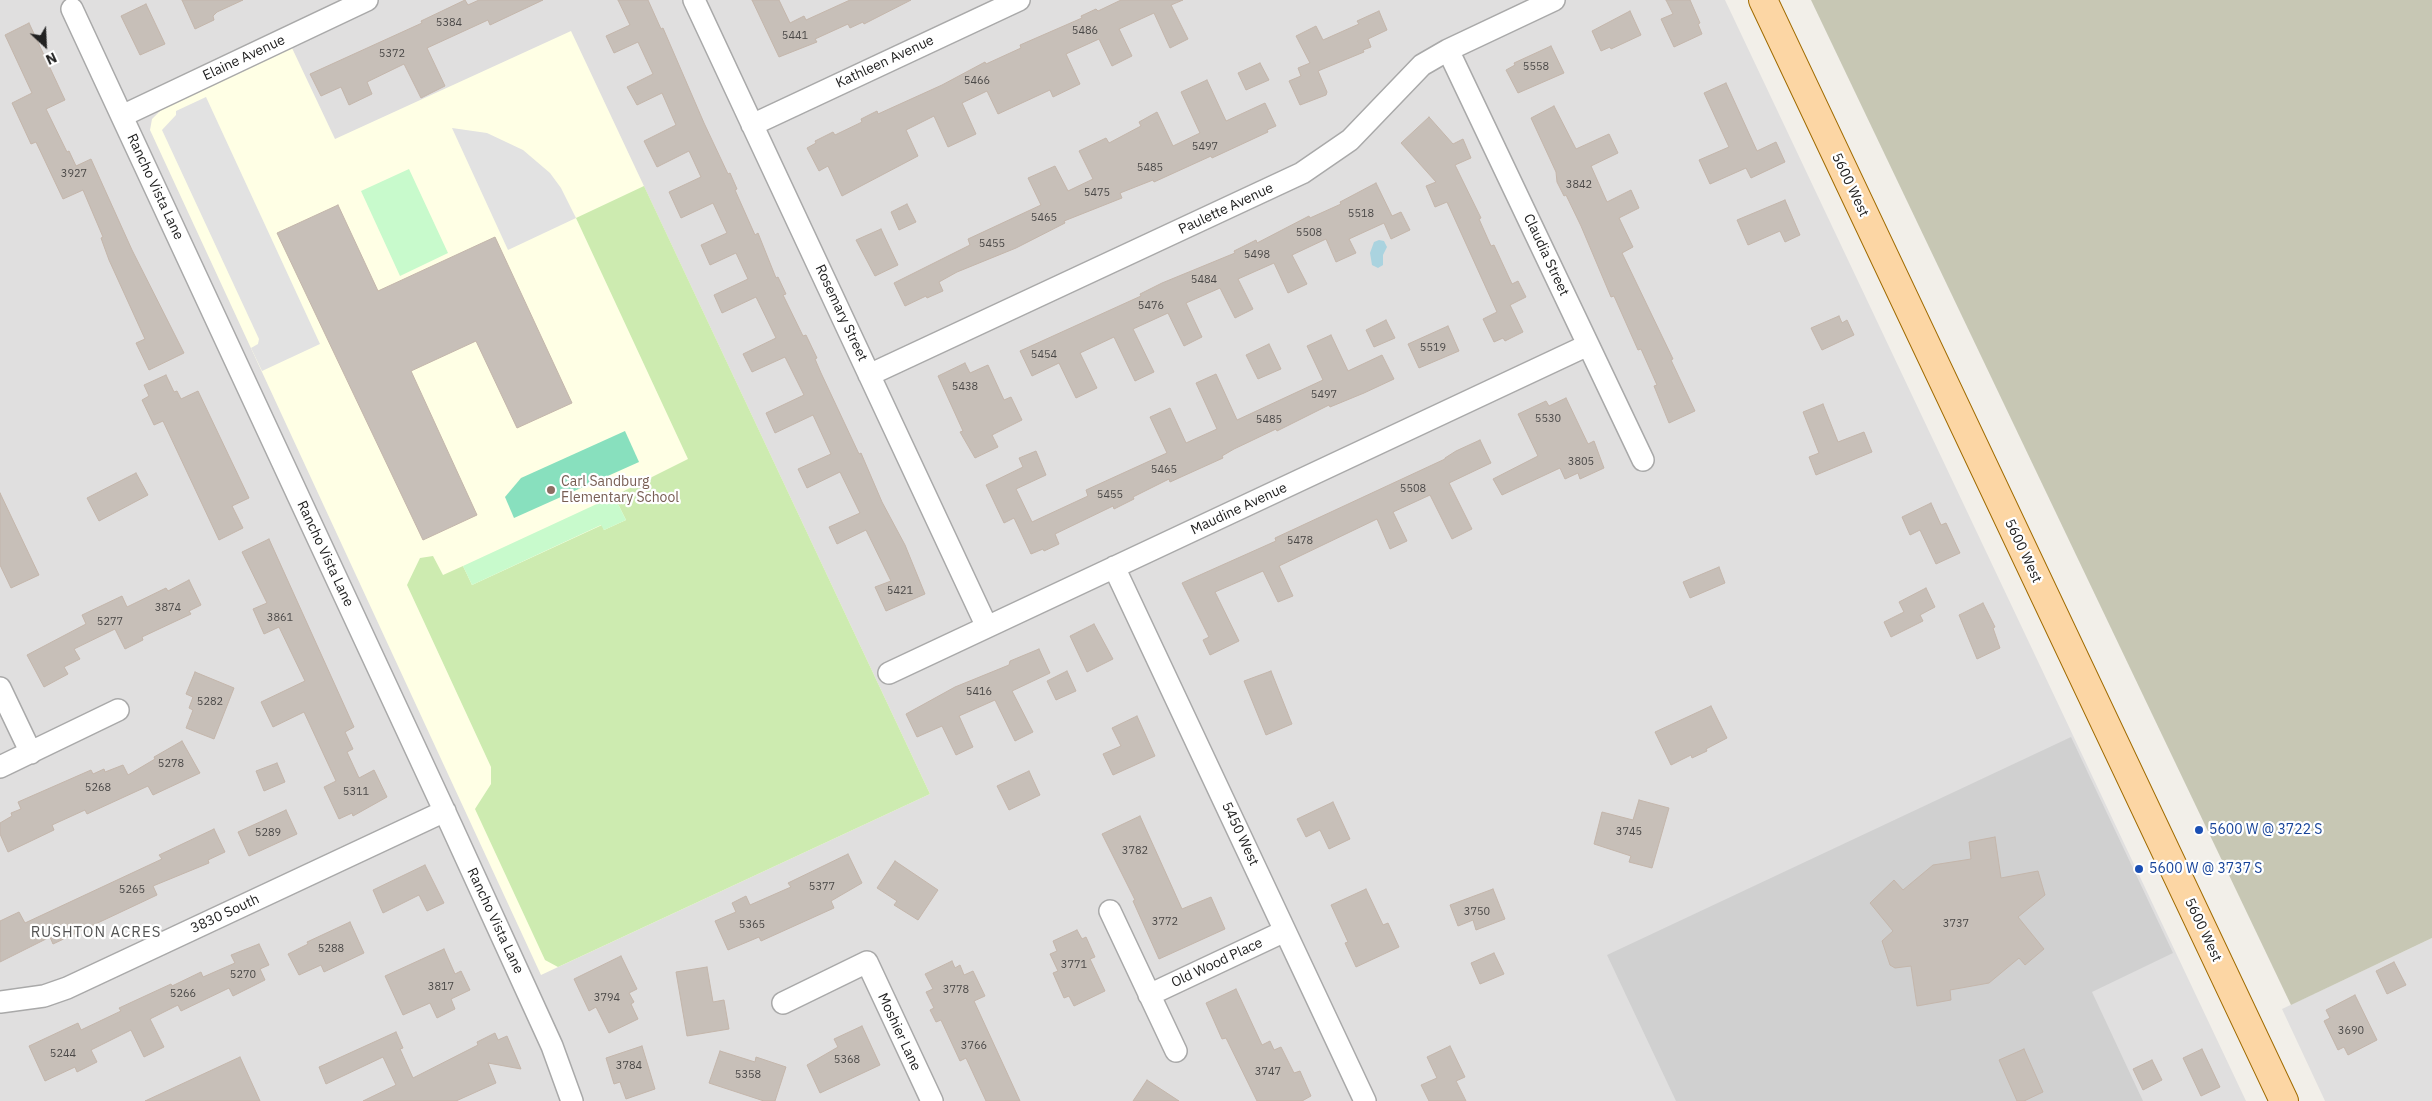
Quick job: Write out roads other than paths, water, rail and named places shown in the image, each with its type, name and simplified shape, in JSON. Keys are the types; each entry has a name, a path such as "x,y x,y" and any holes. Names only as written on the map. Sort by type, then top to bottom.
{"main road":[{"name":"5600 West","path":"1763,0 2284,1101"}],"street":[{"name":"Elaine Avenue","path":"122,116 367,0"},
{"name":"Rosemary Street","path":"694,0 987,627"},
{"name":"Kathleen Avenue","path":"752,125 1019,0"},
{"name":"Paulette Avenue","path":"870,375 1308,169 1350,140 1414,72 1448,50 1554,0"},
{"name":"Rancho Vista Lane","path":"72,9 445,811 546,1033 572,1101"},
{"name":"Claudia Street","path":"1448,50 1643,460"},
{"name":"Maudine Avenue","path":"889,673 1588,345"},
{"name":"5450 West","path":"1114,567 1365,1101"},
{"path":"0,688 31,753"},
{"path":"0,767 118,710"},
{"name":"3830 South","path":"0,1002 44,996 67,988 445,811"},
{"path":"1110,911 1176,1051"},
{"name":"Old Wood Place","path":"1149,995 1285,931"},
{"name":"Moshier Lane","path":"783,1003 866,962 932,1101"}],"water":[{"path":"1384,241 1387,247 1383,255 1383,265 1378,268 1372,265 1370,253 1374,242"}],"place":[{"name":"Carl Sandburg Elementary School","path":"551,490"},
{"name":"5600 W @ 3722 S","path":"2199,830"},
{"name":"5600 W @ 3737 S","path":"2139,869"}],"district":[{"name":"RUSHTON ACRES","path":"96,933"}]}
